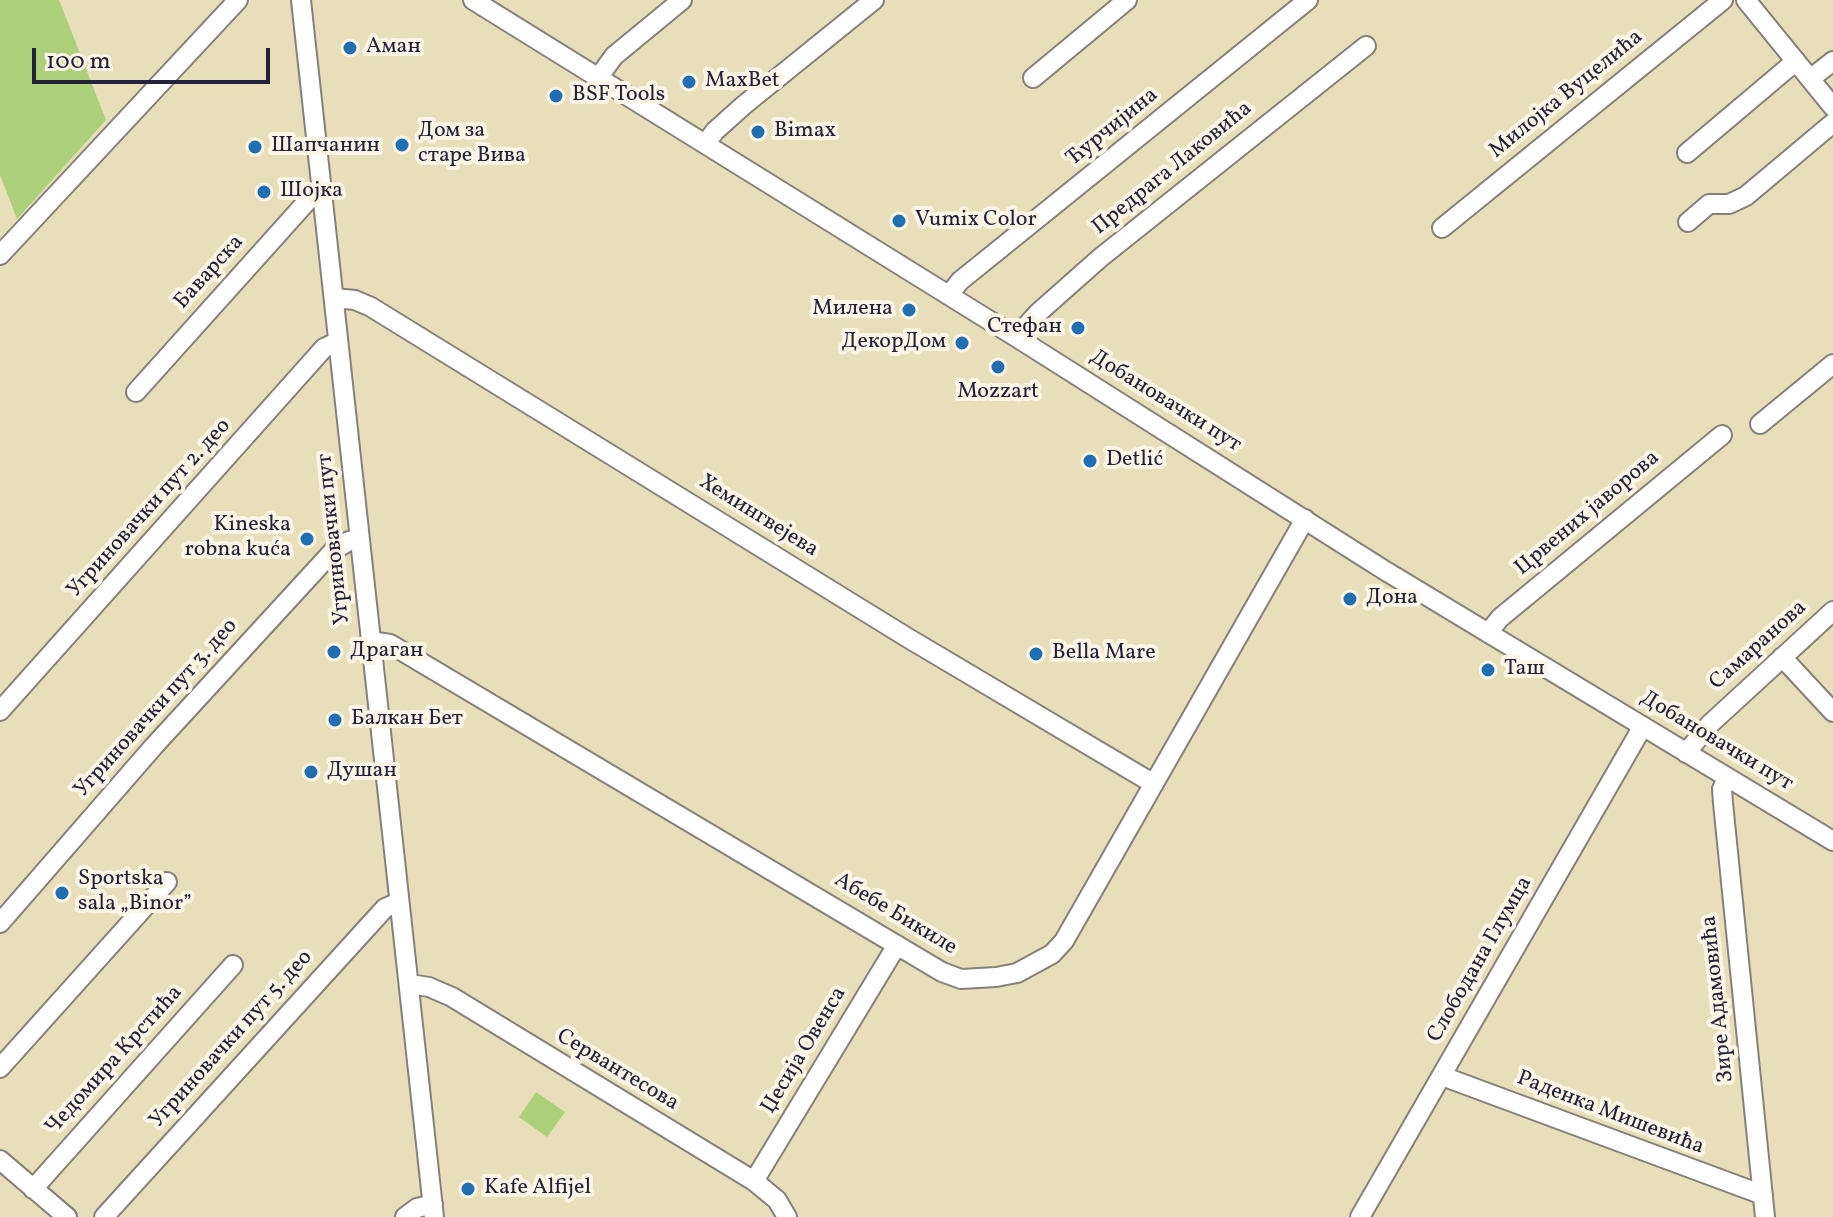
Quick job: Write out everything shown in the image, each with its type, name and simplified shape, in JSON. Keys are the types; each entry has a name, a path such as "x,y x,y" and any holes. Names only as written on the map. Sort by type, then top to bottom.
{"street":[{"path":"0,255 238,0"},
{"name":"Угриновачки пут","path":"301,0 433,1210"},
{"path":"598,78 614,56 682,0"},
{"path":"706,143 744,105 874,0"},
{"path":"1033,78 1127,0"},
{"name":"Ћурчијина","path":"949,295 960,281 1308,0"},
{"name":"Милојка Вуцелића","path":"1442,228 1723,0"},
{"path":"1746,0 1833,107"},
{"name":"Добановачки пут","path":"484,3 598,78 1488,633 1833,841"},
{"name":"Предрага Лаковића","path":"1016,337 1038,313 1100,258 1366,46"},
{"path":"1687,153 1796,61"},
{"path":"1810,79 1833,61"},
{"path":"1688,222 1709,204 1729,204 1746,196 1833,123"},
{"name":"Баварска","path":"136,392 311,197 323,191"},
{"name":"Хемингвејева","path":"334,298 355,300 371,307 908,638 1154,784"},
{"name":"Угриновачки пут 2. део","path":"0,711 318,355 337,342"},
{"path":"1760,424 1833,364"},
{"name":"Црвених јаворова","path":"1488,633 1500,618 1722,435"},
{"name":"Абебе Бикиле","path":"370,641 390,644 942,972 961,979 1017,973 1052,954 1064,941 1305,519"},
{"name":"Угриновачки пут 3. део","path":"0,923 154,746 334,550 349,541 359,540"},
{"name":"Самаранова","path":"1686,753 1710,724 1833,611"},
{"path":"1782,657 1833,712"},
{"name":"Слободана Глумца","path":"1360,1217 1643,726"},
{"name":"Зире Адамовића","path":"1727,778 1723,786 1723,803 1765,1217"},
{"path":"0,1068 167,882"},
{"name":"Угриновачки пут 5. део","path":"104,1217 385,908 399,902"},
{"name":"Џесија Овенса","path":"754,1181 897,945"},
{"name":"Чедомира Крстића","path":"33,1189 233,965"},
{"name":"Сервантесова","path":"410,984 429,987 452,997 754,1181 781,1204 787,1217"},
{"name":"Раденка Мишевића","path":"1442,1076 1763,1195"},
{"path":"0,1160 67,1217"},
{"path":"405,1217 417,1208 433,1210"}],"green space":[{"path":"0,0 59,0 106,120 17,219 0,175"},
{"path":"536,1092 565,1112 547,1137 519,1117"}],"place":[{"name":"Аман","path":"350,48"},
{"name":"MaxBet","path":"689,82"},
{"name":"BSF Tools","path":"556,96"},
{"name":"Bimax","path":"758,132"},
{"name":"Дом за старе Вива","path":"402,145"},
{"name":"Шапчанин","path":"255,147"},
{"name":"Шојка","path":"264,192"},
{"name":"Vumix Color","path":"899,221"},
{"name":"Милена","path":"909,310"},
{"name":"Стефан","path":"1078,328"},
{"name":"ДекорДом","path":"962,343"},
{"name":"Mozzart","path":"998,367"},
{"name":"Detlić","path":"1090,461"},
{"name":"Kineska robna kuća","path":"307,539"},
{"name":"Дона","path":"1350,599"},
{"name":"Драган","path":"334,652"},
{"name":"Bella Mare","path":"1036,654"},
{"name":"Таш","path":"1488,670"},
{"name":"Балкан Бет","path":"335,720"},
{"name":"Душан","path":"311,772"},
{"name":"Sportska sala „Binor”","path":"62,893"},
{"name":"Kafe Alfijel","path":"468,1189"}]}
